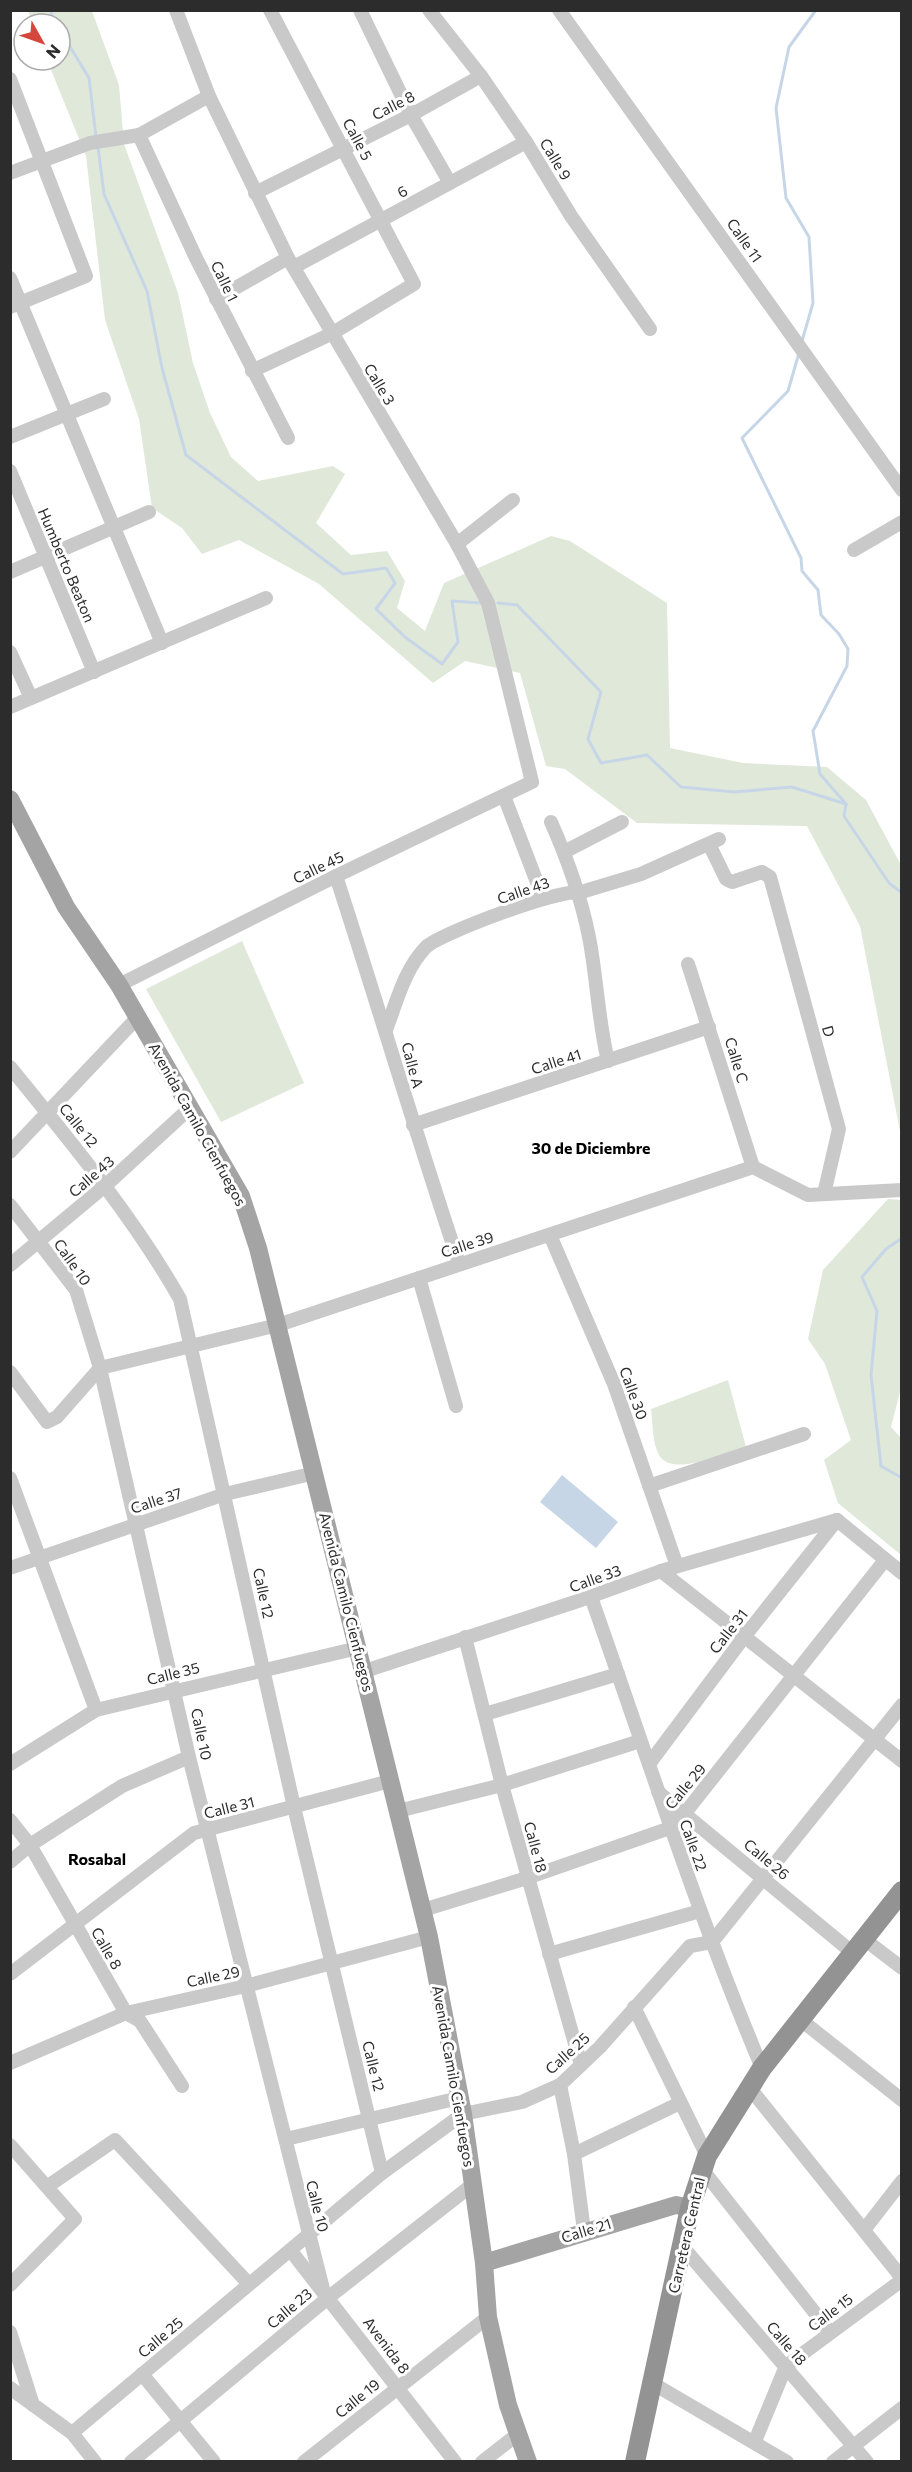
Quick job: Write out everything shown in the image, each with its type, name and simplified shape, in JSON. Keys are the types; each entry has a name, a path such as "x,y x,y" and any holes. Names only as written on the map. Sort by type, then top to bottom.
{"highway":[{"name":"Carretera Central","path":"639,2460 652,2383 681,2246 704,2163 748,2087 902,1891"}],"main road":[{"name":"Avenida Camilo Cienfuegos","path":"10,799 66,907 119,985 241,1196 258,1248 423,1910 461,2106 484,2263 488,2317 502,2383 528,2462"},
{"name":"Calle 21","path":"484,2263 584,2230 676,2205 690,2208"}],"street":[{"name":"Calle 3","path":"176,10 209,96 255,194 291,263 457,544 488,603 532,782"},
{"name":"Calle 5","path":"270,10 414,284 331,334"},
{"path":"360,10 411,115 450,183"},
{"name":"Calle 9","path":"429,10 481,76 526,142 571,216 650,329"},
{"name":"Calle 11","path":"559,10 902,490"},
{"name":"Calle 8","path":"255,194 411,115 481,76"},
{"path":"10,79 86,276 16,304"},
{"path":"10,173 90,143 139,135 209,96"},
{"name":"Calle 1","path":"139,135 216,298 288,438"},
{"name":"6","path":"216,298 381,221 526,142"},
{"path":"10,278 16,304 66,413 162,643"},
{"path":"252,371 331,334"},
{"path":"10,437 104,399"},
{"name":"Humberto Beaton","path":"10,471 94,672"},
{"path":"457,544 513,500"},
{"path":"10,572 149,512"},
{"path":"854,550 902,522"},
{"path":"10,707 266,598"},
{"path":"10,652 31,698"},
{"name":"Calle 45","path":"119,985 336,876 532,782"},
{"path":"504,796 543,898"},
{"path":"551,822 578,893 589,937 602,1038 608,1061"},
{"path":"564,852 622,822"},
{"name":"Calle 43","path":"386,1030 409,967 428,945 543,898 571,891 578,893 641,874 714,841 726,879 732,882 762,872 770,877"},
{"name":"Calle A","path":"336,876 386,1030 413,1125 459,1263"},
{"name":"D","path":"770,877 839,1129 824,1194"},
{"name":"Calle C","path":"688,964 753,1167"},
{"path":"10,1152 138,1017"},
{"name":"Calle 41","path":"413,1125 710,1027"},
{"name":"Calle 12","path":"10,1067 106,1185 159,1262 180,1299 294,1807 382,2173"},
{"name":"Calle 43","path":"10,1265 106,1185 190,1108"},
{"path":"753,1167 808,1195 902,1190"},
{"name":"Calle 39","path":"100,1368 191,1344 278,1325 753,1167"},
{"name":"Calle 10","path":"10,1205 76,1290 100,1368 189,1757 286,2139 308,2235 326,2293"},
{"name":"Calle 30","path":"550,1235 614,1384 677,1566"},
{"path":"419,1278 456,1406"},
{"path":"10,1372 47,1422 57,1417 100,1368"},
{"path":"649,1486 804,1434"},
{"name":"Calle 37","path":"10,1568 225,1494 315,1473"},
{"path":"10,1478 96,1710"},
{"path":"837,1520 902,1573"},
{"name":"Calle 33","path":"364,1671 591,1597 661,1571 837,1520"},
{"name":"Calle 31","path":"649,1764 744,1637 837,1520"},
{"name":"Calle 29","path":"423,1910 527,1878 670,1828 685,1813 795,1677 885,1560"},
{"path":"661,1571 902,1761"},
{"name":"Calle 22","path":"591,1597 700,1911 762,2068"},
{"name":"Calle 18","path":"465,1637 527,1878 581,2065"},
{"name":"Calle 35","path":"10,1764 96,1710 263,1668 358,1648"},
{"path":"485,1714 618,1674"},
{"path":"712,1942 902,1705"},
{"path":"398,1811 502,1785 640,1741"},
{"path":"10,1862 30,1845 122,1786 189,1757"},
{"name":"Calle 31","path":"10,1974 194,1833 390,1781"},
{"name":"Calle 26","path":"658,1792 764,1878 859,1946 902,1968"},
{"name":"Calle 8","path":"10,1820 30,1845 126,2013 140,2021 182,2086"},
{"path":"549,1954 700,1911"},
{"name":"Calle 29","path":"10,2063 126,2013 246,1986 332,1961 429,1937"},
{"name":"Calle 25","path":"72,2433 461,2106 522,2102 560,2085 690,1946 712,1942"},
{"path":"634,2007 680,2103 704,2163 830,2332"},
{"path":"801,2020 902,2100"},
{"path":"560,2085 574,2154 584,2230"},
{"path":"748,2087 902,2279"},
{"path":"574,2154 680,2103"},
{"path":"286,2139 370,2118 461,2106"},
{"path":"48,2186 116,2140 249,2284"},
{"path":"10,2145 75,2219 11,2284"},
{"path":"864,2230 902,2181"},
{"name":"Calle 23","path":"131,2462 326,2293 472,2185"},
{"name":"Calle 18","path":"681,2246 867,2462"},
{"name":"Avenida 8","path":"291,2250 454,2462"},
{"name":"Calle 15","path":"755,2441 786,2366 902,2279"},
{"name":"Calle 19","path":"304,2462 488,2317"},
{"path":"10,2332 33,2405"},
{"path":"142,2374 214,2462"},
{"path":"652,2383 755,2441 787,2462"},
{"path":"10,2388 72,2433 95,2462"},
{"path":"833,2462 902,2408"},
{"path":"482,2462 518,2434"}],"shaded area":[{"path":"92,11 119,85 124,144 178,293 193,363 210,413 231,457 258,481 333,466 345,474 316,523 351,555 387,551 405,581 397,608 425,631 444,583 551,536 570,541 667,603 670,748 743,763 827,767 866,800 901,865 901,1136 860,926 807,826 637,823 565,769 546,766 520,673 465,661 433,683 319,584 239,540 202,554 182,528 152,508 139,419 105,320 86,156 52,72 72,72 72,12 28,12"},
{"path":"242,941 304,1083 221,1122 146,989"},
{"path":"888,1199 902,1200 902,1384 891,1427 901,1438 901,1555 838,1503 824,1460 851,1440 825,1364 808,1339 823,1270"},
{"path":"728,1380 746,1447 700,1462 675,1464 665,1462 655,1445 651,1409"}],"water":[{"path":"562,1475 618,1522 596,1548 540,1502"}],"waterway":[{"path":"802,341 813,303 809,237 786,198 776,108 789,47 816,10"},
{"path":"72,50 89,78 96,137"},
{"path":"98,147 104,194 147,291 162,368 186,455 343,574 386,568 395,583 376,609 405,637 442,664 458,642 452,601 481,603"},
{"path":"799,353 788,391 742,438 801,558 802,571 818,590 821,615 839,634 848,649 847,666 813,731 820,774 846,804"},
{"path":"498,603 517,605 601,692 588,739 601,763 647,755 681,787 734,792 792,787 846,804 844,816 889,883 902,893"},
{"path":"902,1238 886,1249 862,1277 877,1311 871,1375 881,1466 902,1478"}],"district":[{"name":"30 de Diciembre","path":"591,1147"},
{"name":"Rosabal","path":"97,1858"}]}
